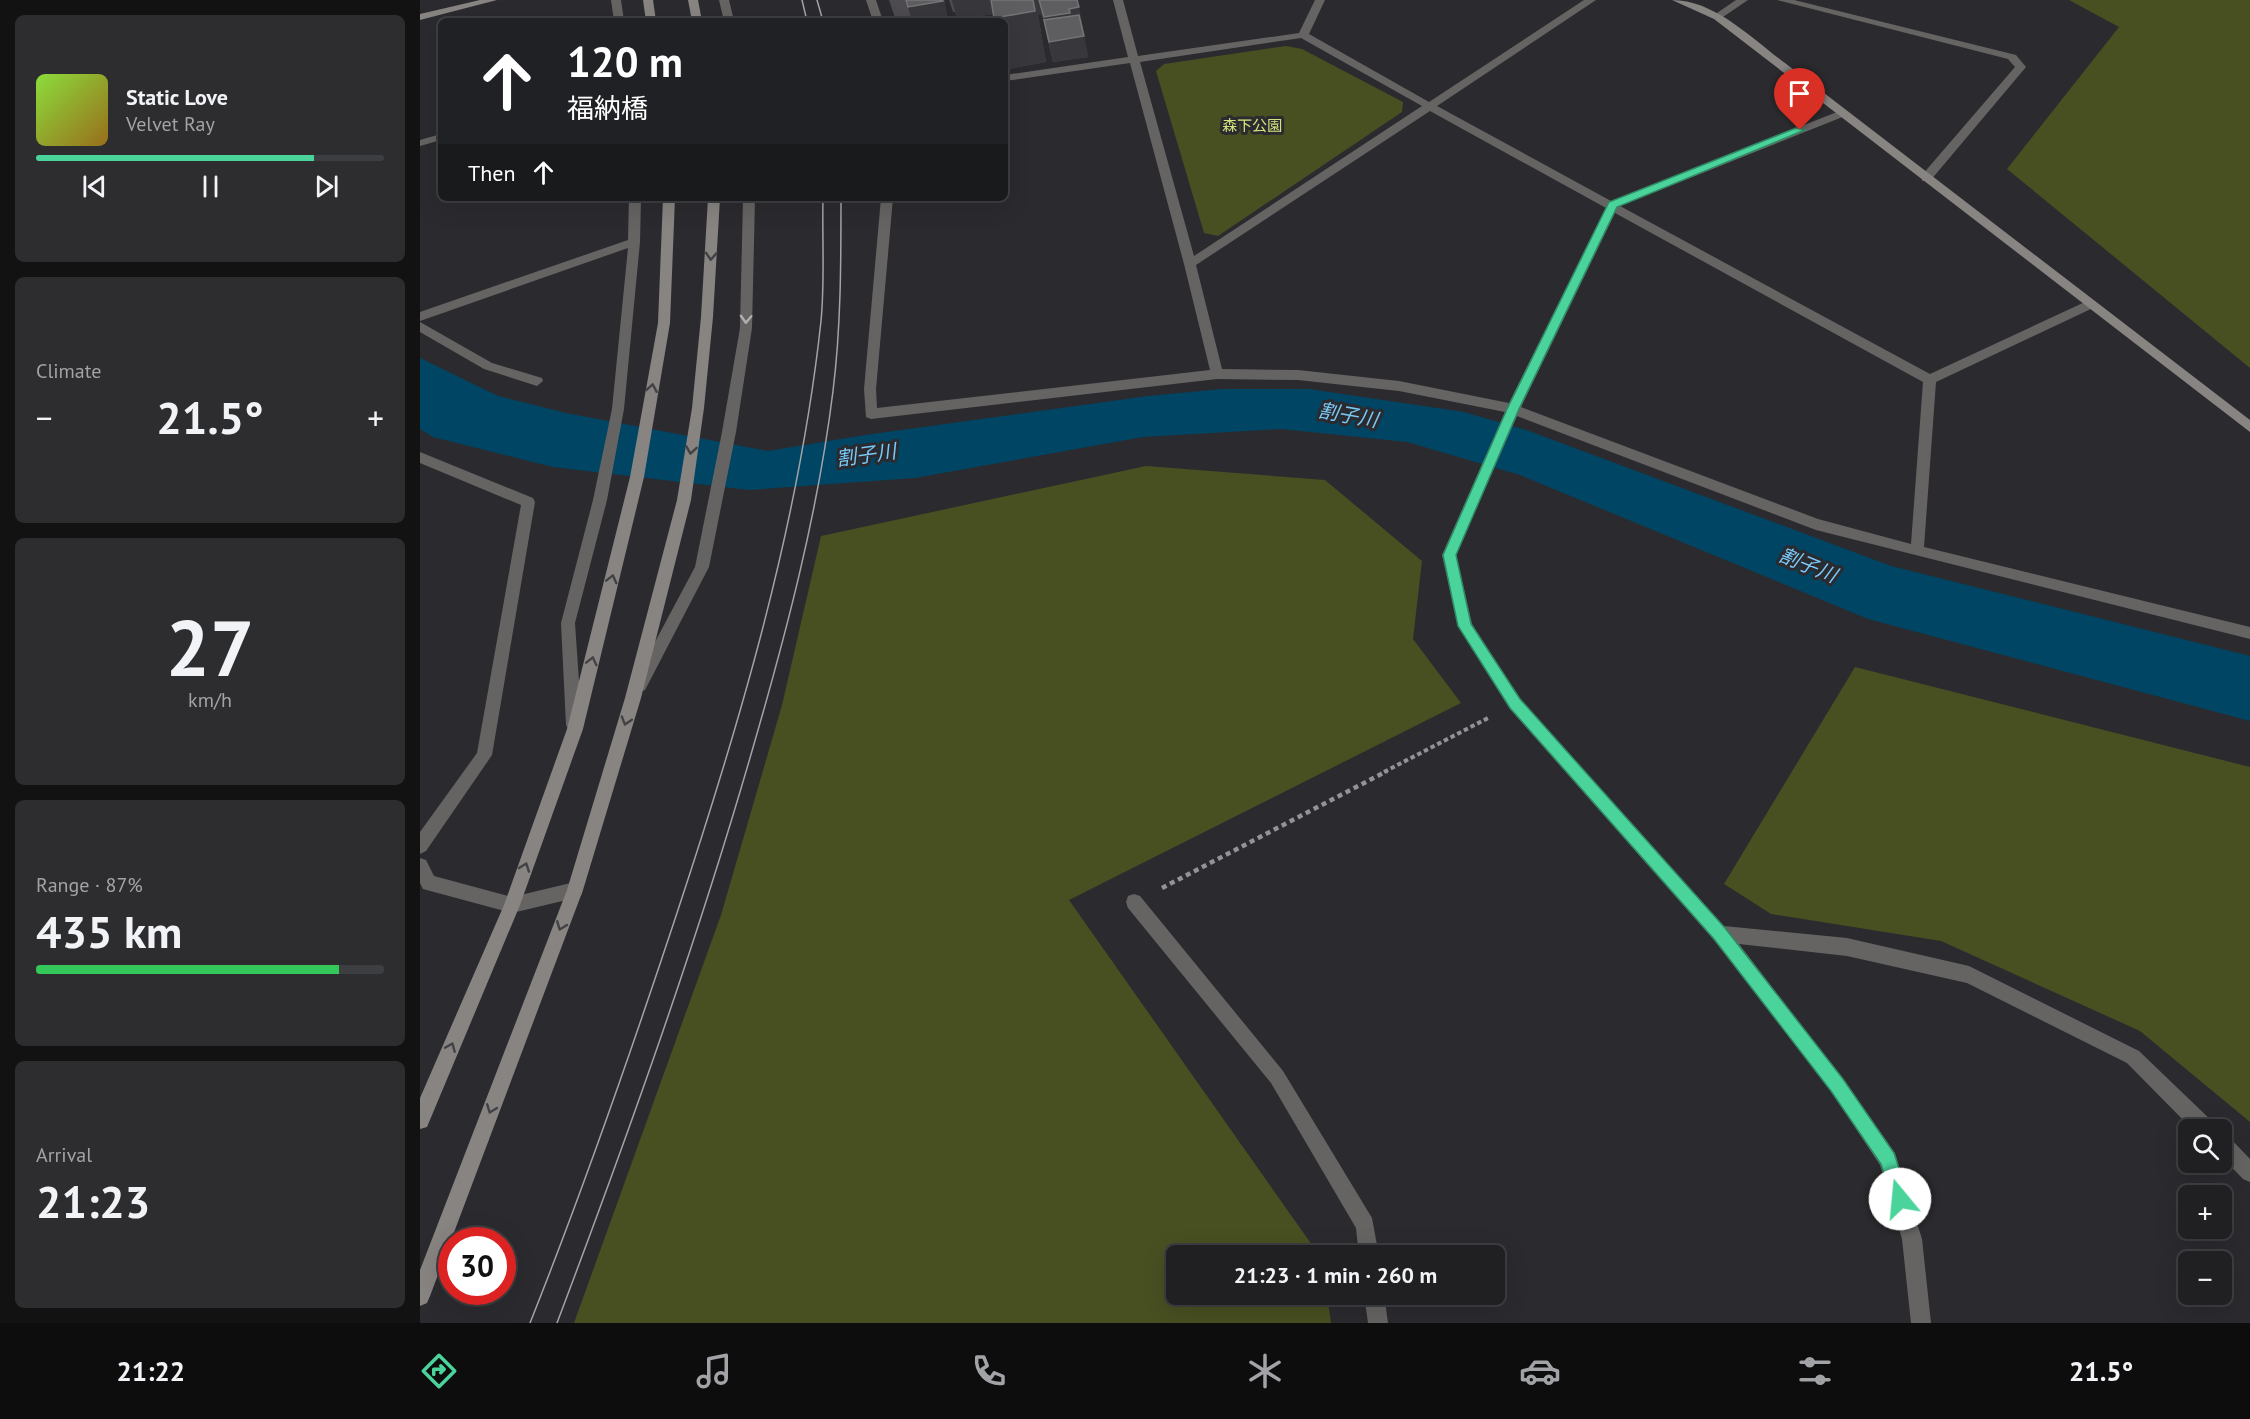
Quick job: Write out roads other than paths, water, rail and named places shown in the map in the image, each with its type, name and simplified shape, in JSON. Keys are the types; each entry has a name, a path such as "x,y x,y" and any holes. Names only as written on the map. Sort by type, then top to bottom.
{"street":[{"path":"420,17 492,0"},
{"path":"616,0 619,18"},
{"path":"648,0 651,18"},
{"path":"693,0 696,18"},
{"path":"724,0 728,18"},
{"path":"871,0 877,18"},
{"path":"1118,0 1190,264 1217,374"},
{"path":"1303,35 1320,0"},
{"path":"1190,264 1591,0"},
{"path":"1677,0 1717,17 2250,427"},
{"path":"1717,17 1743,0"},
{"path":"1782,0 2012,57 2021,67 1926,178"},
{"path":"1008,78 1303,35 1429,107 1613,205 1930,380"},
{"path":"1841,114 1613,205 1501,434 1449,555 1464,626 1515,704 1720,934 1837,1085 1888,1160 1912,1239 1921,1323"},
{"path":"420,143 438,138"},
{"path":"574,729 568,623 600,500 618,409 634,242 635,201"},
{"path":"420,1120 512,905 574,729 637,477 664,323 669,201"},
{"path":"420,1296 575,890 633,698 684,500 696,420 707,317 714,201"},
{"path":"633,698 702,567 747,328 749,201"},
{"path":"887,201 870,389 871,414 1217,374 1298,375 1399,386 1513,409 1816,524 2250,633"},
{"path":"420,317 634,242"},
{"path":"1930,380 2089,305"},
{"path":"420,326 488,366 537,381"},
{"path":"1917,551 1930,380"},
{"path":"420,457 528,502 484,755 420,846"},
{"path":"420,866 429,883 512,905 575,890"},
{"path":"1134,902 1277,1077 1365,1225 1368,1245"},
{"path":"1720,934 1847,947 1969,975 2133,1057 2196,1119"},
{"path":"2232,1154 2250,1172"},
{"path":"1376,1305 1378,1323"}],"water":[{"name":"割子川","path":"420,358 498,396 566,413 768,451 865,435 1148,396 1222,389 1309,389 1464,412 1529,431 1891,566 2250,656 2250,721 1868,619 1520,475 1407,442 1281,429 1143,437 915,478 749,490 553,467 433,437 420,429"}],"tram line":[{"path":"802,0 806,18"},
{"path":"817,0 822,18"},
{"path":"530,1323 587,1173 658,970 722,773 764,624 798,473 811,397 822,306 823,201"},
{"path":"557,1323 610,1182 708,896 765,707 789,618 819,482 836,367 841,270 841,201"}],"park label":[{"name":"森下公園","path":"1252,125"}]}
